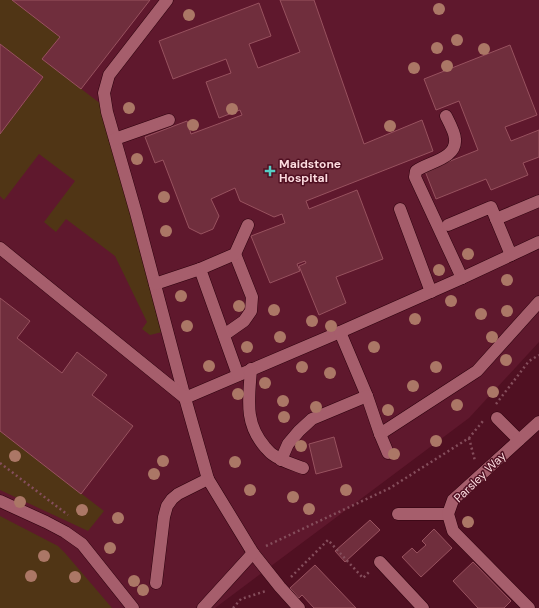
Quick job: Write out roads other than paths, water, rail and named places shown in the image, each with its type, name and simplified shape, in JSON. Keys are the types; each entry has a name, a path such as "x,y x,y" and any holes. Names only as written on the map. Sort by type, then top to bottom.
{"street":[{"path":"167,0 109,75 104,92 108,112 208,479 253,552 280,587 299,608"},
{"path":"446,116 455,139 454,147 451,153 421,167 416,171 415,177 462,278"},
{"path":"115,139 169,120"},
{"path":"496,220 539,201"},
{"path":"448,225 491,207 511,255"},
{"path":"400,209 431,292"},
{"path":"155,284 200,269 235,254 248,225"},
{"path":"185,398 340,332 511,255 538,246"},
{"path":"0,248 185,398"},
{"path":"224,335 244,321 251,311 252,297 235,254"},
{"path":"200,269 238,375"},
{"path":"380,434 478,371 539,302"},
{"path":"340,332 367,396 388,453"},
{"path":"251,369 249,403 250,418 253,428 260,441 271,453 281,460 303,468"},
{"path":"281,460 288,444 312,419 367,396"},
{"path":"495,413 519,440"},
{"name":"Parsley Way","path":"529,608 453,531 448,514 453,500 539,422"},
{"path":"156,583 164,517 167,506 178,494 208,479"},
{"path":"0,501 46,522 65,532 82,544 133,608"},
{"path":"398,514 448,514"},
{"path":"203,608 253,552"},
{"path":"380,562 415,605"}],"place":[{"name":"Maidstone Hospital","path":"270,171"}]}
